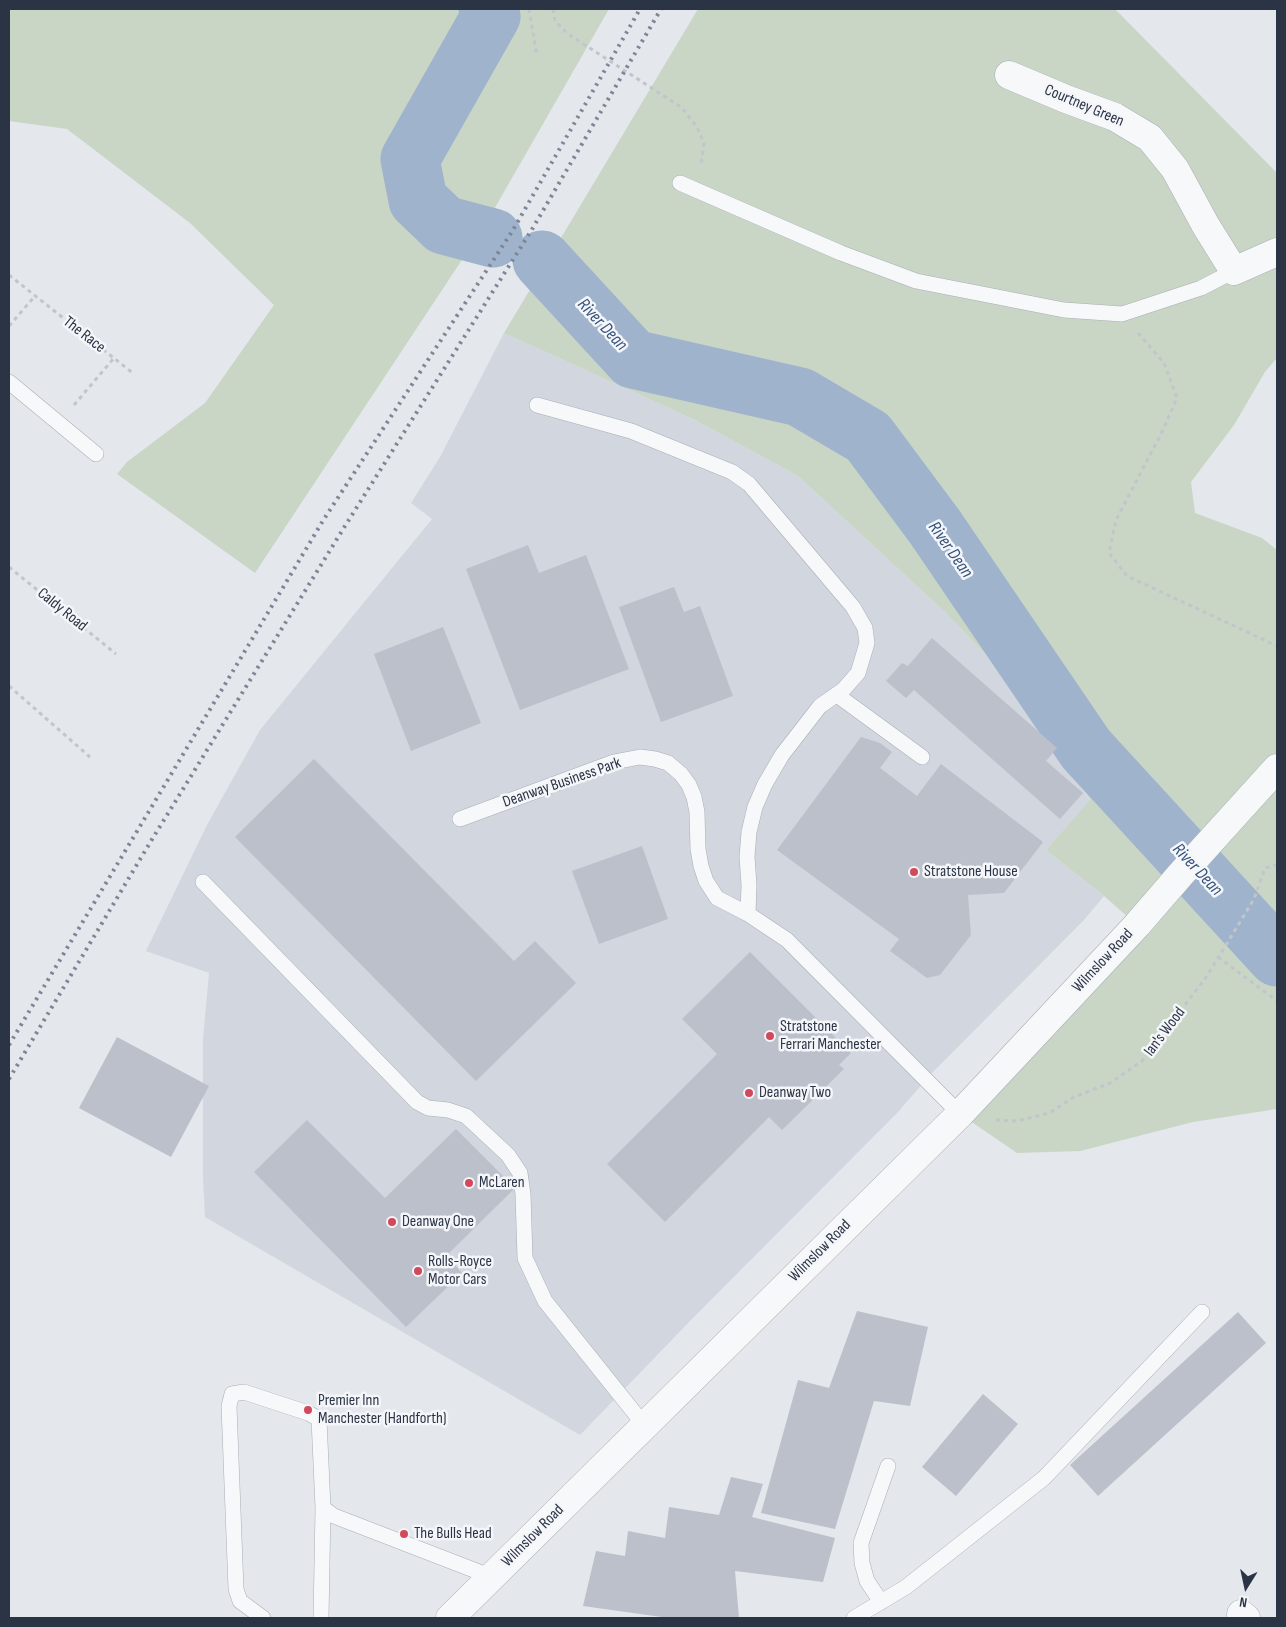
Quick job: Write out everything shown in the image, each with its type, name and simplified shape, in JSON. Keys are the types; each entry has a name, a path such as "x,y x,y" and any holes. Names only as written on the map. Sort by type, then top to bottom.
{"street":[{"name":"Courtney Green","path":"1009,75 1115,117 1150,138 1175,169 1206,226 1234,271"},
{"path":"1234,271 1277,252"},
{"name":"Wilmslow Road","path":"450,1618 960,1114 1137,924 1271,774"}],"lane":[{"path":"680,183 841,253 916,281 1064,310 1122,314 1201,288 1234,271"},
{"path":"9,382 96,454"},
{"path":"537,405 631,431 732,472 749,484 853,607 865,628 868,643 858,673 843,690 820,706 782,755 755,808 749,832 746,857 749,885 748,914"},
{"path":"836,694 922,757"},
{"name":"Deanway Business Park","path":"460,818 614,762 640,757 668,763 690,785 694,797 701,866 706,881 716,898 748,914 787,940 960,1114"},
{"path":"203,882 416,1102 428,1108 448,1110 466,1116 508,1155 520,1173 523,1194 525,1258 545,1301 645,1426"},
{"path":"854,1618 906,1587 1044,1478 1202,1312"},
{"path":"263,1618 240,1602 236,1589 229,1406 232,1394 244,1392 308,1413 318,1420 323,1508 321,1618"},
{"path":"881,1602 867,1582 862,1563 861,1543 888,1466"},
{"path":"323,1508 334,1516 492,1577"}],"path":[{"path":"529,9 538,56"},
{"path":"553,9 556,21 568,34 681,107 697,127 704,143 698,191"},
{"name":"The Race","path":"9,275 134,374"},
{"path":"9,326 35,296"},
{"path":"1122,314 1164,363 1177,398 1161,434 1116,520 1109,553 1127,576 1277,646"},
{"path":"59,424 114,358"},
{"name":"Caldy Road","path":"9,567 116,654"},
{"path":"9,686 90,757"},
{"name":"Ian's Wood","path":"960,1114 1017,1122 1048,1113 1074,1097 1110,1083 1142,1061 1207,976 1254,899 1265,868 1277,865"},
{"path":"1219,956 1277,1001"}],"shaded area":[{"path":"504,333 693,419 798,476 945,612 1033,704 1090,801 1046,850 1104,896 1084,920 931,1074 898,1112 691,1320 580,1435 205,1217 203,1178 203,1040 209,973 146,951 207,825 260,730 432,519 411,503 440,457"}],"green space":[{"path":"9,9 609,9 485,225 255,573 117,474 127,462 205,403 274,305 190,223 67,129 9,121"},
{"path":"698,9 1115,9 1277,173 1277,358 1265,372 1234,425 1191,482 1195,513 1262,538 1277,550 1277,1109 1193,1122 1080,1151 1017,1153 960,1114 1137,925 1046,850 1090,800 1033,704 945,612 798,476 693,419 504,333"}],"building":[{"path":"528,545 539,573 586,555 629,669 520,710 466,569"},
{"path":"674,587 684,612 700,606 733,696 661,722 619,607"},
{"path":"443,627 481,723 411,751 374,654"},
{"path":"932,638 1057,748 1046,761 1083,793 1060,819 914,690 906,698 886,681 902,663 908,666"},
{"name":"Stratstone House","path":"861,737 880,743 892,752 880,768 917,796 941,764 1043,842 1004,893 968,895 971,935 940,975 927,978 890,951 899,939 777,850"},
{"path":"314,759 514,961 535,941 576,983 476,1081 235,837"},
{"path":"642,846 668,919 599,944 572,871"},
{"name":"Deanway Two","path":"750,952 851,1053 839,1065 844,1069 782,1130 769,1117 665,1222 607,1164 717,1054 682,1019"},
{"path":"117,1037 209,1086 171,1157 79,1108"},
{"name":"Deanway One","path":"307,1120 385,1198 456,1129 515,1188 446,1256 462,1273 406,1327 254,1172"},
{"path":"857,1311 928,1327 910,1406 874,1401 835,1529 761,1513 798,1380 829,1388"},
{"path":"1238,1312 1266,1343 1098,1496 1070,1465"},
{"path":"983,1394 1018,1424 956,1496 922,1467"},
{"path":"731,1477 763,1484 752,1517 835,1538 823,1582 735,1571 739,1618 669,1618 583,1606 596,1551 625,1556 628,1531 665,1538 669,1507 719,1515"}],"waterway":[{"name":"River Dean","path":"488,9 491,16 410,159 418,200 444,225 493,238"},
{"name":"River Dean","path":"542,260 633,359 800,397 868,437 935,527 1086,749 1277,957"}],"railway":[{"path":"9,1045 324,519 513,230 640,9"},
{"path":"9,1079 151,841 345,526 531,231 661,9"}],"place":[{"name":"Stratstone House","path":"914,872"},
{"name":"Stratstone Ferrari Manchester","path":"770,1036"},
{"name":"Deanway Two","path":"749,1093"},
{"name":"McLaren","path":"469,1183"},
{"name":"Deanway One","path":"392,1222"},
{"name":"Rolls-Royce Motor Cars","path":"418,1271"},
{"name":"Premier Inn Manchester (Handforth)","path":"308,1410"},
{"name":"The Bulls Head","path":"404,1534"}]}
